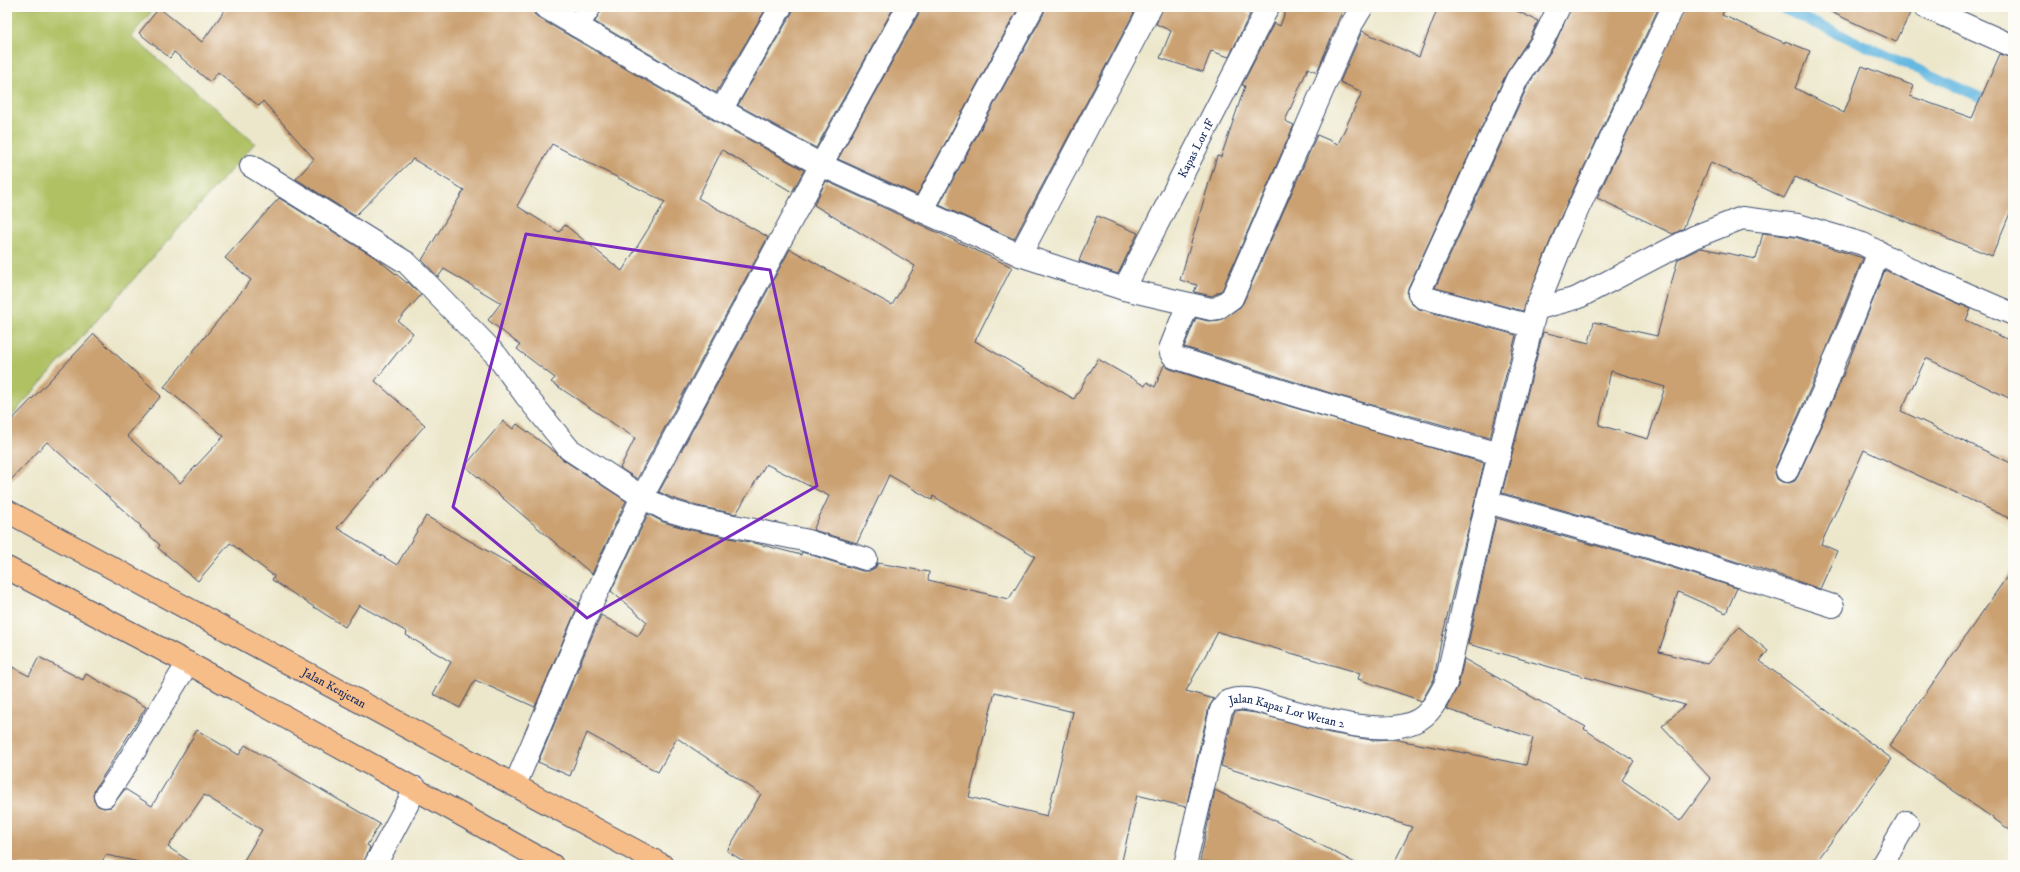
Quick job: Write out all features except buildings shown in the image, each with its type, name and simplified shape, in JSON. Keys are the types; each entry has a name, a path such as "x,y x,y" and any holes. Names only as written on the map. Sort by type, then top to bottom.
{"highway":[{"name":"Jalan Kenjeran","path":"7,511 662,865"},
{"path":"7,568 188,663 416,788 552,865"}],"street":[{"path":"545,7 721,110 821,165 922,211 1020,255 1124,289 1211,309 1218,308 1232,298 1350,27 1362,7"},
{"path":"577,26 590,7"},
{"path":"721,110 781,7"},
{"path":"515,785 593,601 642,497 908,7"},
{"path":"922,211 1033,7"},
{"path":"1020,255 1151,7"},
{"name":"Kapas Lor 1F","path":"1124,289 1268,7"},
{"path":"1559,7 1542,42 1517,79 1419,293 1422,297 1533,318 1578,298 1694,237 1742,218 1798,225 1863,244 1916,272 2013,314"},
{"name":"Jalan Kapas Lor Wetan 2","path":"1186,865 1221,710 1228,701 1245,698 1307,715 1360,726 1388,729 1407,725 1424,716 1435,703 1446,683 1533,318 1566,234 1673,7"},
{"path":"1925,7 2013,46"},
{"path":"251,166 407,263 497,356 526,396 569,449 642,497 667,510 694,518 804,540 866,559"},
{"path":"1788,471 1827,383 1835,359 1879,252"},
{"path":"1188,304 1170,348 1172,356 1432,436 1500,454"},
{"path":"1488,502 1652,548 1834,606"},
{"path":"105,796 140,744 161,705 188,663"},
{"path":"375,865 416,788"},
{"path":"1882,865 1907,822"}],"highlighted area":[{"path":"526,234 770,270 817,486 587,618 453,507"}],"shaded area":[{"path":"1955,311 2013,338 2013,526 1885,468"}],"green space":[{"path":"7,7 156,7 131,36 255,143 7,421"}],"waterway":[{"path":"1779,7 2013,112"}]}
